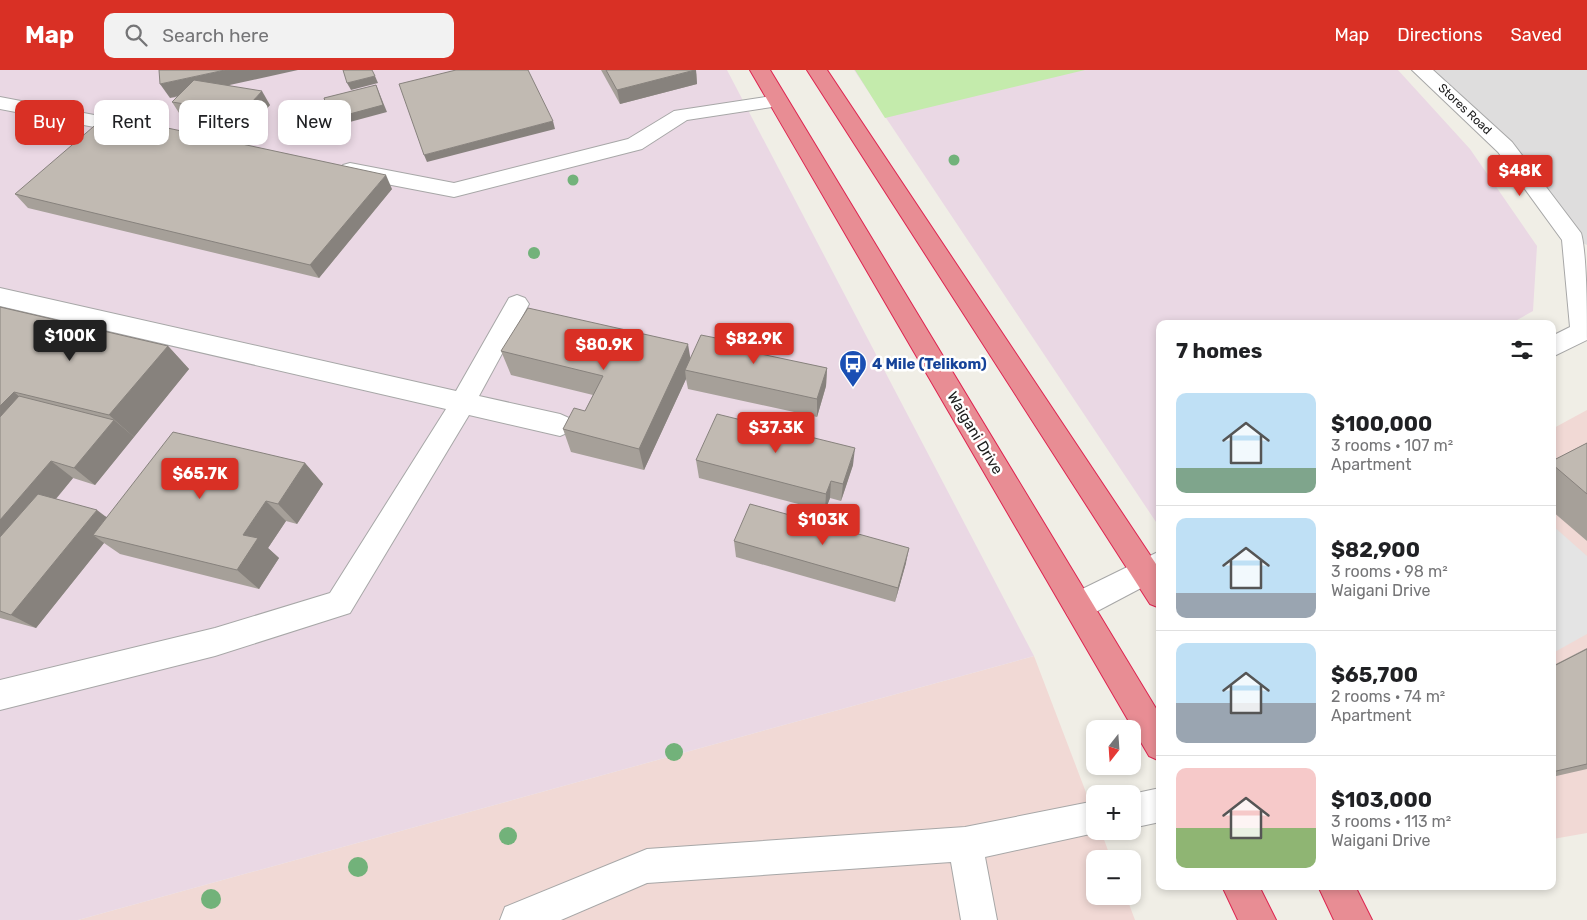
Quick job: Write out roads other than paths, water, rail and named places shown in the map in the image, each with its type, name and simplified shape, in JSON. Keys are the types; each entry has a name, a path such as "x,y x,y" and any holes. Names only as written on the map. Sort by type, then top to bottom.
{"highway":[{"name":"Waigani Drive","path":"760,70 1156,738"},
{"path":"817,70 1155,577"},
{"path":"1241,890 1258,920"},
{"path":"1337,890 1354,920"}],"street":[{"name":"Stores Road","path":"1422,70 1505,147 1580,242 1585,333 1556,346"},
{"path":"0,103 94,120"},
{"path":"329,166 454,190 635,144 681,115 781,107"},
{"path":"0,297 560,425"},
{"path":"0,695 215,642 340,603 463,403 517,304"},
{"path":"1078,606 1155,577"},
{"path":"1141,808 1156,806"},
{"path":"518,920 647,866 965,844 1086,820"},
{"path":"965,844 979,920"}],"place":[{"name":"4 Mile (Telikom)","path":"853,388"}]}
